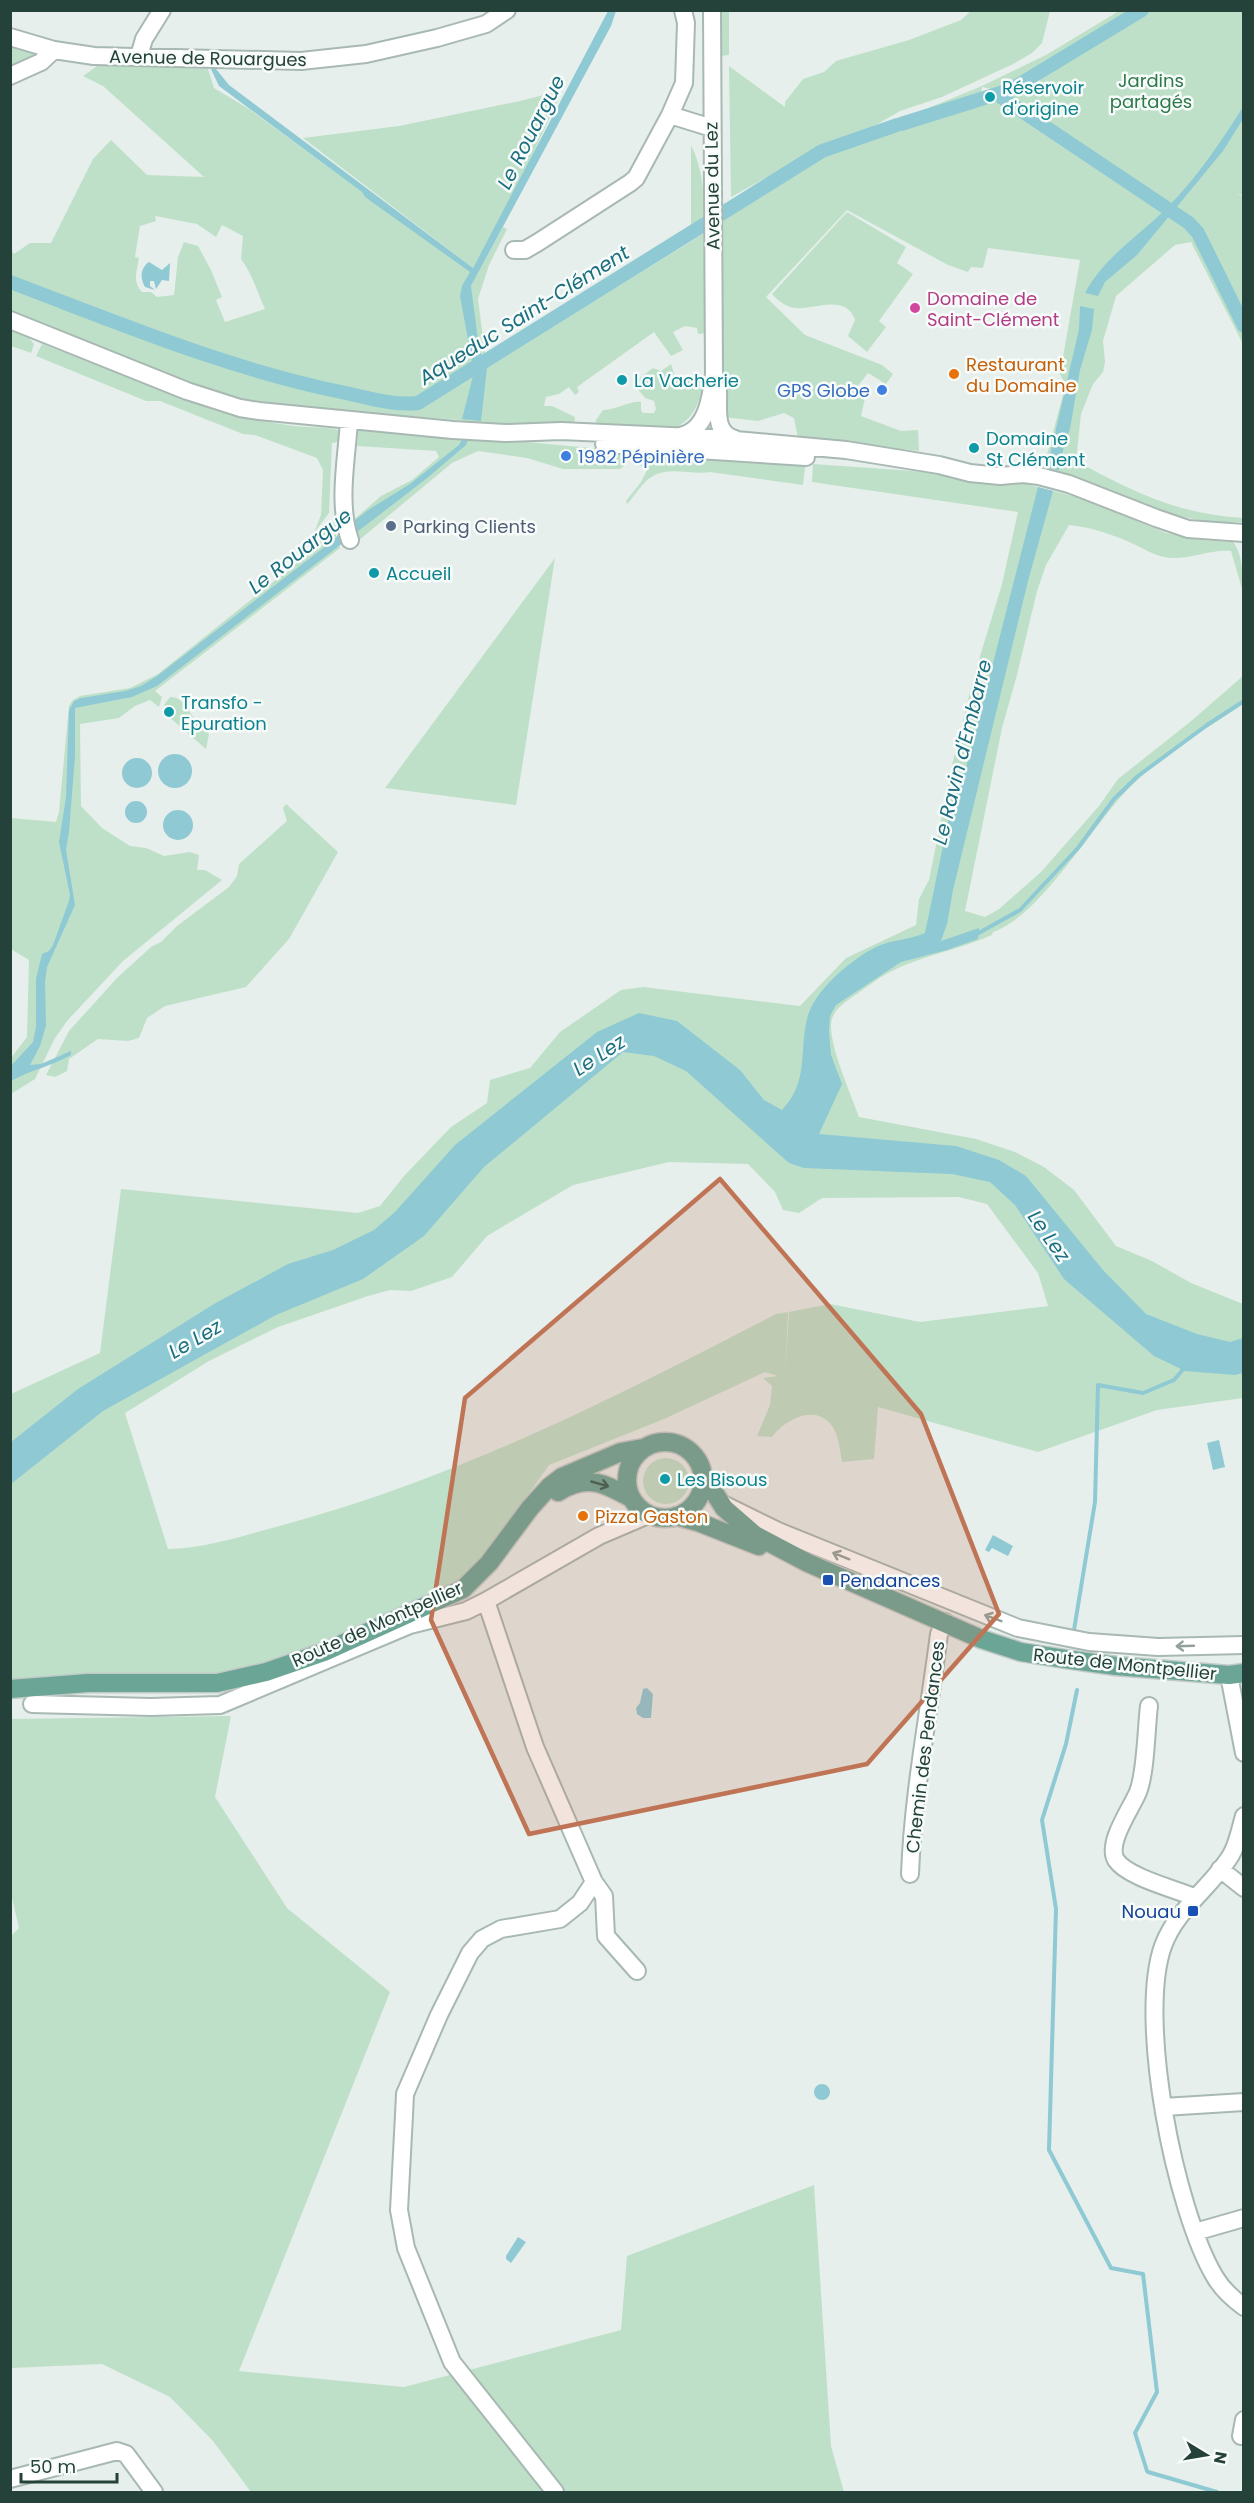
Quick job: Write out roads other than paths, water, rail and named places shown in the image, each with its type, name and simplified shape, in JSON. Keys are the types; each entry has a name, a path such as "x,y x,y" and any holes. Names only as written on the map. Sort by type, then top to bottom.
{"main road":[{"path":"663,1442 685,1447 693,1455 703,1475 703,1486 694,1505 676,1516 664,1518 648,1515 631,1498 627,1476 635,1456 643,1448 663,1442"},
{"name":"Route de Montpellier","path":"10,1689 88,1683 217,1683 266,1672 324,1652 463,1588 489,1563 530,1508 549,1487 562,1477 621,1452 643,1448"},
{"name":"Route de Montpellier","path":"703,1475 719,1502 733,1517 755,1535 808,1563"},
{"name":"Route de Montpellier","path":"530,1508 570,1484 590,1481 604,1484 631,1498"},
{"name":"Route de Montpellier","path":"676,1516 808,1563 981,1639 1022,1652 1116,1666 1236,1674"}],"street":[{"path":"139,56 144,39 162,10"},
{"name":"Avenue de Rouargues","path":"10,37 54,50 94,56 301,62 366,54 486,24 507,10"},
{"path":"513,250 525,250 537,243 636,178 670,115 684,83 686,23 683,10"},
{"name":"Avenue du Lez","path":"708,443 715,362 712,10"},
{"path":"10,76 41,62 54,50"},
{"path":"670,115 712,128"},
{"path":"10,320 187,391 240,408 287,415 665,448 739,440 846,450 939,465 958,471 1000,476 1031,475 1061,481 1172,524 1197,530 1244,533"},
{"path":"679,436 693,431 712,417 723,434 739,440"},
{"path":"348,534 344,510 350,420"},
{"path":"505,433 552,430 679,436 708,443 898,459"},
{"name":"Route de Montpellier","path":"719,1502 778,1531 1018,1628 1058,1637 1158,1647 1244,1645"},
{"path":"32,1704 142,1707 220,1705 410,1625 466,1611 609,1530 648,1515"},
{"path":"486,1601 535,1747 594,1882 604,1896 606,1936 637,1971"},
{"name":"Chemin des Pendances","path":"910,1874 911,1836 939,1634 945,1622"},
{"path":"1236,1674 1244,1753"},
{"path":"1149,1706 1140,1782 1114,1842 1113,1853 1118,1862 1127,1870 1194,1897"},
{"path":"1244,1816 1240,1844 1181,1913 1167,1936 1155,1983 1156,2050 1164,2107 1175,2160 1195,2232 1216,2278 1244,2307"},
{"path":"1220,1869 1244,1888"},
{"path":"555,2493 452,2362 410,2258 399,2210 405,2094 439,2015 470,1953 482,1939 501,1929 560,1918 580,1904 594,1882"},
{"path":"1164,2107 1244,2102"},
{"path":"1195,2232 1244,2218"},
{"path":"10,2479 117,2451 126,2454 154,2493"}],"water":[{"path":"608,11 616,11 611,26 471,286 479,348 487,368 481,421 462,419 474,372 460,296 462,286 470,272 365,197 362,192 219,86 211,69 216,69 229,85 473,268"},
{"path":"1243,107 1243,119 1223,151 1137,255 1105,282 1098,296 1085,293 1112,257 1168,207 1189,184"},
{"path":"149,262 162,270 170,263 169,281 162,280 156,289 154,281 150,281 150,286 155,290 145,287 142,281 142,270"},
{"path":"1080,306 1094,309 1092,330 1080,370 1070,429 1059,470 1047,468 1079,329"},
{"path":"464,436 469,437 466,445 426,479 157,686 132,697 75,708 75,756 66,850 75,905 47,967 46,1026 40,1046 30,1065 41,1064 71,1051 71,1055 11,1081 10,1067 33,1042 36,1027 36,979 42,954 49,951 53,945 70,895 59,842 66,797 69,710 74,701 125,691 141,686 157,676 335,539 340,532 368,510 410,484 459,445"},
{"name":"Le Lez","path":"1038,487 1053,491 1028,581 953,890 947,924 941,941 979,928 978,939 901,962 836,1005 830,1016 829,1032 831,1055 842,1084 819,1134 956,1146 999,1160 1026,1176 1103,1270 1146,1314 1197,1334 1230,1342 1243,1338 1243,1373 1235,1375 1185,1371 1154,1356 1064,1279 1015,1205 990,1182 952,1174 804,1168 789,1163 686,1071 654,1056 623,1052 484,1167 424,1236 363,1279 276,1315 103,1411 11,1484 11,1442 78,1389 214,1304 288,1264 333,1250 374,1230 395,1212 455,1145 597,1032 639,1013 677,1021 740,1070 764,1100 782,1110 800,1077 807,1019 811,1008 825,987 866,952 888,942 925,933 956,783 965,771"},
{"path":"175,754 187,759 192,771 187,783 175,788 163,783 158,771 163,759"},
{"path":"137,758 148,762 152,773 148,784 137,788 126,784 122,773 126,762"},
{"path":"136,801 144,804 147,812 144,820 136,823 128,820 125,812 128,804"},
{"path":"178,810 189,814 193,825 189,836 178,840 167,836 163,825 167,814"},
{"path":"1219,1440 1225,1467 1213,1470 1207,1443"},
{"path":"993,1535 1013,1546 1008,1556 992,1548 989,1552 985,1550"},
{"path":"647,1688 653,1694 651,1718 643,1718 637,1714 636,1708 640,1703 643,1689"},
{"path":"819,2084 825,2084 830,2092 828,2098 819,2100 814,2095 814,2089"},
{"path":"518,2237 526,2242 511,2263 506,2256"}],"waterway":[{"name":"Aqueduc Saint-Clément","path":"901,124 1010,90 1142,10"},
{"name":"Aqueduc Saint-Clément","path":"998,95 1189,223 1198,233 1244,326"},
{"name":"Aqueduc Saint-Clément","path":"10,282 174,344 257,371 380,400 418,403 822,151 897,125"},
{"path":"975,935 1020,910 1078,848 1114,799 1138,776 1244,701"},
{"path":"1074,1630 1095,1502 1098,1385 1143,1393 1174,1380 1186,1366"},
{"path":"1077,1690 1066,1744 1042,1820 1056,1909 1049,2150 1111,2268 1143,2274 1157,2392 1135,2433 1147,2471"},
{"path":"1148,2472 1217,2492"}],"place":[{"name":"Réservoir d'origine","path":"990,97"},
{"name":"Domaine de Saint-Clément","path":"915,308"},
{"name":"Restaurant du Domaine","path":"954,374"},
{"name":"La Vacherie","path":"622,380"},
{"name":"GPS Globe","path":"882,390"},
{"name":"Domaine St Clément","path":"974,448"},
{"name":"1982 Pépinière","path":"566,456"},
{"name":"Parking Clients","path":"391,526"},
{"name":"Accueil","path":"374,573"},
{"name":"Transfo - Epuration","path":"169,712"},
{"name":"Les Bisous","path":"665,1479"},
{"name":"Pizza Gaston","path":"583,1516"},
{"name":"Pendances","path":"828,1580"},
{"name":"Nouau","path":"1193,1911"}],"park label":[{"name":"Jardins partagés","path":"1151,90"}],"water label":[{"name":"Le Rouargue","path":"531,132"},
{"name":"Le Rouargue","path":"300,551"},
{"name":"Le Ravin d'Embarre","path":"962,752"}]}
